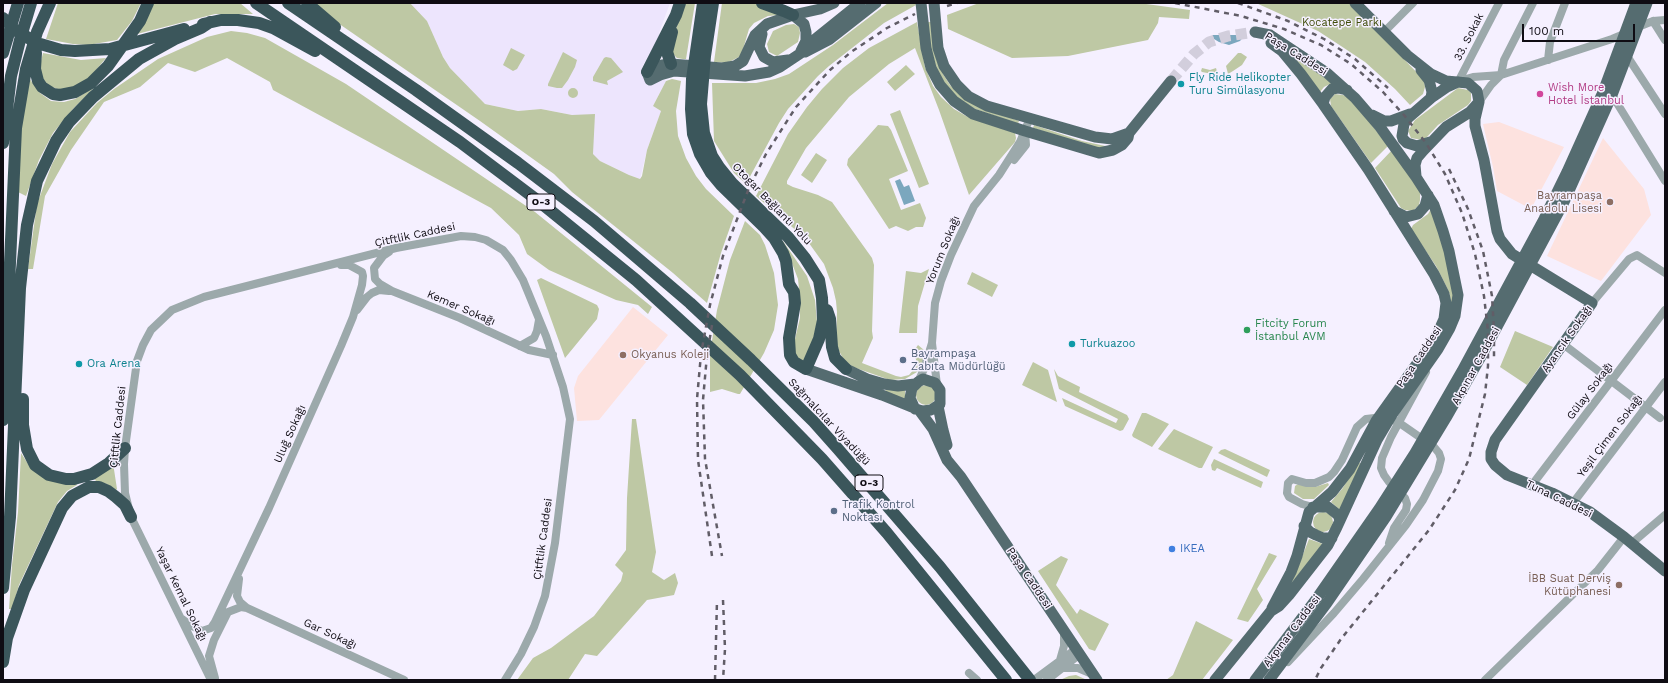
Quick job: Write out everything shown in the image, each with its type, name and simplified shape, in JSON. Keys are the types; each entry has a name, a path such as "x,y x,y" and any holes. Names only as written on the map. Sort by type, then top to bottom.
{"highway":[{"path":"3,53 18,3"},
{"path":"3,143 11,76 31,3"},
{"path":"3,420 14,141 19,102 50,3"},
{"path":"35,49 35,69 38,81 46,90 52,94 60,95 75,92 91,83 108,66 140,21 148,3"},
{"name":"O-3","path":"256,3 391,94 554,212 603,251 682,321 763,397 822,459 887,533 1006,680"},
{"name":"O-3","path":"288,3 370,59"},
{"path":"307,3 352,40 370,59"},
{"path":"673,68 667,52 680,3"},
{"name":"Otogar Bağlantı Yolu","path":"703,3 692,79 691,109 694,134 700,154 716,179 764,227 780,247 786,260 789,284 794,292 795,303 789,338 790,355 794,362 806,369"},
{"name":"Otogar Bağlantı Yolu","path":"713,3 704,56 701,104 704,133 707,145 719,167 732,183 788,237 805,258 819,280 823,304"},
{"path":"762,3 793,15"},
{"path":"647,72 676,15"},
{"path":"3,18 15,30 37,44 61,50 75,51 110,49 210,22 238,20 260,23 273,28 391,94"},
{"path":"3,588 10,517 20,288 28,219 36,181 48,155 62,132 69,122 93,97 139,59 210,22"},
{"name":"Sağmalcılar Viyadüğü","path":"370,59 479,135 555,191 634,254 690,303 751,360 838,449 940,567 1030,680"},
{"path":"20,288 24,314 25,335 23,426 26,449 35,465 41,470 57,478 74,479 92,474 99,470 125,448"},
{"path":"823,304 830,319 831,340 834,353 839,362 846,369"},
{"path":"806,369 816,347 821,330 823,304"},
{"path":"3,662 7,638 24,590 62,508 72,496 89,487 99,487 108,490 124,505 131,517"}],"main road":[{"path":"721,71 735,66 743,61 755,35 767,24 793,15 820,9 834,3"},
{"path":"767,24 759,47 764,57 773,62 797,56 814,40 860,3"},
{"path":"647,72 650,80 673,68 721,71 744,76 760,75 780,67 797,56 830,39 876,3"},
{"path":"921,3 924,38 931,68 940,85 954,101 973,114 1025,131 1099,153 1129,133 1171,81"},
{"path":"934,3 937,37 941,57 947,72 968,96 987,106 1115,143"},
{"path":"1355,3 1407,54 1431,74 1439,79 1464,82 1472,86 1477,91 1479,102 1475,119 1478,139 1484,160 1497,231 1505,247 1512,254 1592,303"},
{"name":"Akpınar Caddesi","path":"1549,221 1603,92 1636,3"},
{"name":"Akpınar Caddesi","path":"1269,680 1322,600 1412,476 1472,374 1612,95 1647,3"},
{"path":"793,15 804,24 806,32 806,41 797,56"},
{"path":"1624,34 1638,27"},
{"name":"Paşa Caddesi","path":"1313,507 1323,501 1342,481 1350,469 1376,421 1436,337 1444,320 1446,303 1444,294 1434,274 1323,104 1282,51 1255,32 1270,35 1327,73 1364,107 1428,195 1443,231 1456,278 1458,296 1455,316 1450,328 1431,359 1393,412 1377,440 1340,520"},
{"path":"1407,54 1429,80 1432,98"},
{"path":"1430,142 1423,145 1412,145 1403,139 1404,124 1416,111 1432,98 1447,87 1458,82"},
{"path":"1323,104 1325,97 1332,89 1338,88 1347,90"},
{"path":"1416,177 1415,165 1417,158 1430,142 1446,127 1470,112 1479,102"},
{"path":"1364,107 1377,118 1390,122 1416,111"},
{"path":"1454,122 1468,128 1478,139"},
{"path":"1394,211 1406,217 1418,214 1425,206 1428,195"},
{"name":"Ayancık Sokağı","path":"1491,459 1491,452 1495,440 1592,303"},
{"path":"806,369 882,395 917,410 928,411 940,404 937,385 928,380 898,386 867,379 846,369"},
{"path":"916,383 912,388 910,398 917,410"},
{"name":"Paşa Caddesi","path":"938,406 946,440 961,477"},
{"name":"Paşa Caddesi","path":"917,410 933,429 947,460 961,477 1064,629 1095,678"},
{"name":"Tuna Caddesi","path":"1491,459 1494,465 1507,475 1573,503 1590,512 1628,540 1665,571"},
{"path":"1215,680 1271,611 1297,556 1309,512 1313,507 1328,508 1338,515 1340,520 1332,538 1289,595 1271,611"},
{"path":"1304,526 1316,535 1323,538 1332,538"},
{"name":"Akpınar Caddesi","path":"1255,680 1322,600"}],"street":[{"path":"1384,32 1413,3"},
{"name":"33. Sokak","path":"1458,82 1499,3"},
{"path":"1479,102 1491,84 1501,75 1504,60 1533,3"},
{"path":"1548,60 1552,37 1565,3"},
{"path":"1638,27 1653,21 1665,20"},
{"path":"1653,21 1665,40"},
{"path":"1458,82 1473,77 1501,75 1624,34"},
{"path":"1627,56 1665,114"},
{"path":"1612,95 1665,180"},
{"name":"Yorum Sokağı","path":"937,385 932,343 935,303 945,269 974,206 999,175 1025,131 1030,118"},
{"name":"Çitftlik Caddesi","path":"131,517 124,479 125,448 137,361 142,345 151,330 172,310 204,297 396,248 461,236 475,237 486,240 503,250 511,260 522,280 553,355 563,387 570,419 555,544 546,596 534,627 521,654 504,680"},
{"path":"392,291 380,284 376,279 374,268 383,256 396,248"},
{"name":"Ayancık Sokağı","path":"1592,303 1629,259 1637,255 1665,274"},
{"path":"328,265 349,265 362,272 362,285 353,317"},
{"path":"353,317 367,297 372,293 379,290 392,291"},
{"name":"Kemer Sokağı","path":"392,291 460,318 529,350 553,355"},
{"name":"Gülay Sokağı","path":"1532,485 1665,310"},
{"name":"Uluğ Sokağı","path":"245,558 295,450 353,317"},
{"path":"520,346 534,338 539,325 539,319"},
{"name":"Yorum Sokağı","path":"916,383 924,369 932,343"},
{"path":"1563,344 1660,418"},
{"path":"1388,548 1394,528 1406,510 1407,504 1405,498 1384,475 1382,458 1391,437 1422,381 1431,359"},
{"name":"Yeşil Çimen Sokağı","path":"1573,503 1665,382"},
{"path":"1269,680 1334,613 1388,548 1423,500 1440,465 1441,459 1439,453 1434,447 1417,435 1390,419 1379,417 1366,419 1357,427 1342,460 1329,477 1315,482 1292,479 1288,483 1287,493 1289,497 1302,504 1313,507"},
{"path":"1485,680 1628,540 1665,515"},
{"name":"Yaşar Kemal Sokağı","path":"131,517 211,680"},
{"path":"245,558 237,591 240,602 247,608"},
{"path":"181,618 190,625 202,631 211,628 216,622 245,558"},
{"path":"215,680 209,656 214,640 228,612 241,607 247,608"},
{"name":"Gar Sokağı","path":"247,608 404,680"},
{"path":"1047,680 1061,664 1064,646 1064,629"},
{"path":"1034,680 1078,652"},
{"path":"1061,664 1078,668 1095,678"},
{"path":"970,673 976,680"}],"shaded area":[{"path":"410,3 670,3 659,33 660,34 642,68 666,81 653,106 661,111 647,150 640,179 600,161 592,154 592,141 582,115 572,115 541,109 518,111 485,104 450,68 443,57 427,21"},
{"path":"1499,122 1564,147 1531,209 1497,191 1483,124"},
{"name":"Bayrampaşa Anadolu Lisesi","path":"1603,138 1644,189 1651,215 1601,281 1547,256"},
{"name":"Okyanus Koleji","path":"633,307 668,335 599,420 577,421 574,388 578,376"}],"green space":[{"path":"58,3 141,3 132,21 117,40 88,45 46,39"},
{"path":"153,3 240,3 253,14 215,14 137,34"},
{"path":"312,3 410,3 427,21 443,57 450,68 485,104 518,111 541,109 572,115 595,114 593,154 600,161 640,179 642,176 647,150 661,111 653,106 666,81 672,79 681,81 676,111 678,136 686,158 696,176 706,189 734,216 721,253 707,303 673,273 572,192 554,174 335,21"},
{"path":"686,3 695,3 686,59 683,59 677,58 672,53 671,41"},
{"path":"722,3 754,3 779,15 768,16 754,23 749,29 741,56 727,63 714,62"},
{"path":"888,3 915,3 916,5 884,23 818,76 788,109 746,184 734,173 714,141 712,83 756,83 789,74 833,45"},
{"path":"979,3 1139,3 1190,10 1189,19 1159,17 1158,23 1148,40 1068,56 1012,58 948,29 947,15"},
{"name":"Kocatepe Parkı","path":"1256,3 1350,3 1424,80 1425,87 1423,94 1410,105 1395,89 1365,62 1341,46 1318,31"},
{"path":"917,22 925,67 933,86 941,97 954,109 966,116 1015,133 1015,142 969,195 915,48 889,64 849,97 806,148 787,181 787,184 793,187 818,195 832,202 872,258 874,265 873,338 862,363 901,377 909,375 915,368 917,362 913,352 918,345 924,350 925,355 921,367 917,372 905,379 890,380 853,367 844,360 836,341 836,301 824,264 806,239 756,196 788,134 822,89 843,68 869,48"},
{"path":"927,22 932,22 943,74 950,85 967,100 1019,121 1018,124 975,109 961,101 944,85 932,60"},
{"path":"794,24 799,27 800,33 798,42 777,56 769,52 767,44 773,31 786,25"},
{"path":"231,31 247,33 265,38 346,84 535,212 652,307 648,314 638,305 616,300 549,270 527,254 519,235 491,208 273,90 270,82 227,58 195,72 168,63 140,87 104,102 71,150 45,196 33,269 28,269 37,204 52,164 70,132 97,103 114,89 158,59 207,37"},
{"path":"511,48 525,55 517,69 513,71 503,65"},
{"path":"563,52 577,60 575,67 562,88 548,86 548,84"},
{"path":"43,53 81,60 106,58 91,76 78,86 61,90 49,86 42,78 40,65"},
{"path":"1238,53 1241,53 1247,57 1242,65 1228,74 1226,66"},
{"path":"1292,54 1332,83 1324,87 1320,92"},
{"path":"606,57 611,58 623,72 607,81 608,85 593,81 593,77"},
{"path":"906,65 915,74 895,91 887,82"},
{"path":"1202,68 1210,70 1216,68 1218,75 1202,72"},
{"path":"29,78 40,93 51,101 64,102 75,99 95,87 73,109 53,133 39,160 26,196 16,191 21,123"},
{"path":"571,88 575,88 577,89 577,97 571,98 568,95 568,91"},
{"path":"1458,88 1468,90 1471,93 1471,101 1468,105 1438,125 1427,137 1422,140 1411,138 1408,131 1415,120"},
{"path":"1335,94 1347,97 1361,111 1388,146 1371,163 1331,106 1330,99"},
{"path":"900,110 929,184 919,188 890,114"},
{"path":"878,125 888,126 891,130 908,171 889,179 901,210 920,203 926,218 923,227 916,227 908,231 896,226 889,229 847,165 848,159"},
{"path":"1034,125 1082,141 1110,147 1097,148 1033,128"},
{"path":"1392,150 1420,192 1419,205 1413,211 1401,208 1375,168"},
{"path":"816,153 827,160 812,183 801,175"},
{"path":"1431,209 1443,242 1454,287 1452,315 1450,295 1447,288 1436,266 1411,229 1413,225 1428,214"},
{"path":"745,221 760,235 765,245 774,273 778,305 774,330 764,353 740,394 722,389 710,392 710,353 717,310 730,260"},
{"path":"781,241 783,241 807,276 815,300 817,322 813,341 804,360 802,361 795,356 794,343 800,318 798,279 790,258"},
{"path":"929,269 918,306 917,333 899,333 906,271 921,273"},
{"path":"972,272 998,285 992,297 967,284"},
{"path":"541,278 597,305 599,309 597,319 565,358 537,280"},
{"path":"1515,331 1553,347 1527,385 1500,367"},
{"path":"1033,362 1048,370 1057,402 1022,385"},
{"path":"1054,369 1058,376 1080,387 1079,392 1127,415 1129,419 1123,430 1120,431 1065,406 1062,398 1116,423 1118,419 1059,389"},
{"path":"926,385 933,388 936,395 933,402 926,405 919,402 916,395 919,388"},
{"path":"886,389 905,390 905,399 885,392"},
{"path":"1142,413 1146,413 1169,424 1152,447 1133,437 1132,435"},
{"path":"632,419 636,419 656,552 652,572 664,580 675,573 678,583 674,595 647,600 597,656 585,654 568,680 517,680 533,658 551,648 594,616 621,581 623,573 615,565 626,550 627,498"},
{"path":"1174,429 1213,447 1202,468 1158,449"},
{"path":"1225,449 1270,470 1267,477 1218,453"},
{"path":"21,453 30,467 76,483 77,485 67,491 58,502 19,585 12,609 9,609 18,512"},
{"path":"1214,459 1263,482 1261,488 1217,468 1215,471 1212,470 1211,465"},
{"path":"113,463 116,490 107,484 96,481 93,477"},
{"path":"1359,463 1361,463 1340,510 1331,502 1342,489"},
{"path":"1328,483 1329,485 1314,499 1303,499 1294,493 1295,486 1298,484 1315,487"},
{"path":"1323,512 1330,515 1333,522 1330,529 1323,532 1316,529 1313,522 1316,515"},
{"path":"1309,539 1323,544 1286,590 1298,567"},
{"path":"1269,553 1277,556 1257,589 1263,600 1248,622 1237,619"},
{"path":"1061,556 1068,559 1056,585 1077,614 1080,609 1109,624 1095,651 1089,649 1038,571"},
{"path":"1196,621 1233,640 1202,680 1166,680 1173,675"},
{"path":"1076,675 1087,680 1060,680 1069,676"}],"water":[{"path":"1212,35 1245,35 1240,41 1229,45 1219,42 1214,39"},
{"path":"900,179 904,187 909,185 915,201 904,205 895,181"}],"tunnel":[{"path":"1171,81 1194,54 1209,42 1228,36 1255,32"}],"railway":[{"path":"947,6 957,3"},
{"path":"1175,3 1241,16 1284,29 1321,45 1351,64 1383,92 1404,115 1426,143 1445,174 1462,213 1475,254 1484,296 1488,331 1488,366 1485,394 1469,459 1455,490 1429,530 1341,639 1321,668 1315,680"},
{"path":"1238,3 1288,21 1324,39 1355,59 1388,88"},
{"path":"712,556 698,460 697,399 701,354 710,305 723,256 749,188 766,154 796,107 830,70 851,52 887,28 915,14"},
{"path":"1449,169 1468,209 1483,251 1492,296 1494,361"},
{"path":"712,325 707,355 703,400 705,459 722,556"},
{"path":"715,680 717,600"},
{"path":"723,600 725,649 723,680"}],"place":[{"name":"Fly Ride Helikopter Turu Simülasyonu","path":"1181,84"},
{"name":"Wish More Hotel İstanbul","path":"1540,94"},
{"name":"Bayrampaşa Anadolu Lisesi","path":"1610,202"},
{"name":"Fitcity Forum İstanbul AVM","path":"1247,330"},
{"name":"Turkuazoo","path":"1072,344"},
{"name":"Okyanus Koleji","path":"623,355"},
{"name":"Bayrampaşa Zabıta Müdürlüğü","path":"903,360"},
{"name":"Ora Arena","path":"79,364"},
{"name":"Trafik Kontrol Noktası","path":"834,511"},
{"name":"IKEA","path":"1172,549"},
{"name":"İBB Suat Derviş Kütüphanesi","path":"1619,585"}]}
